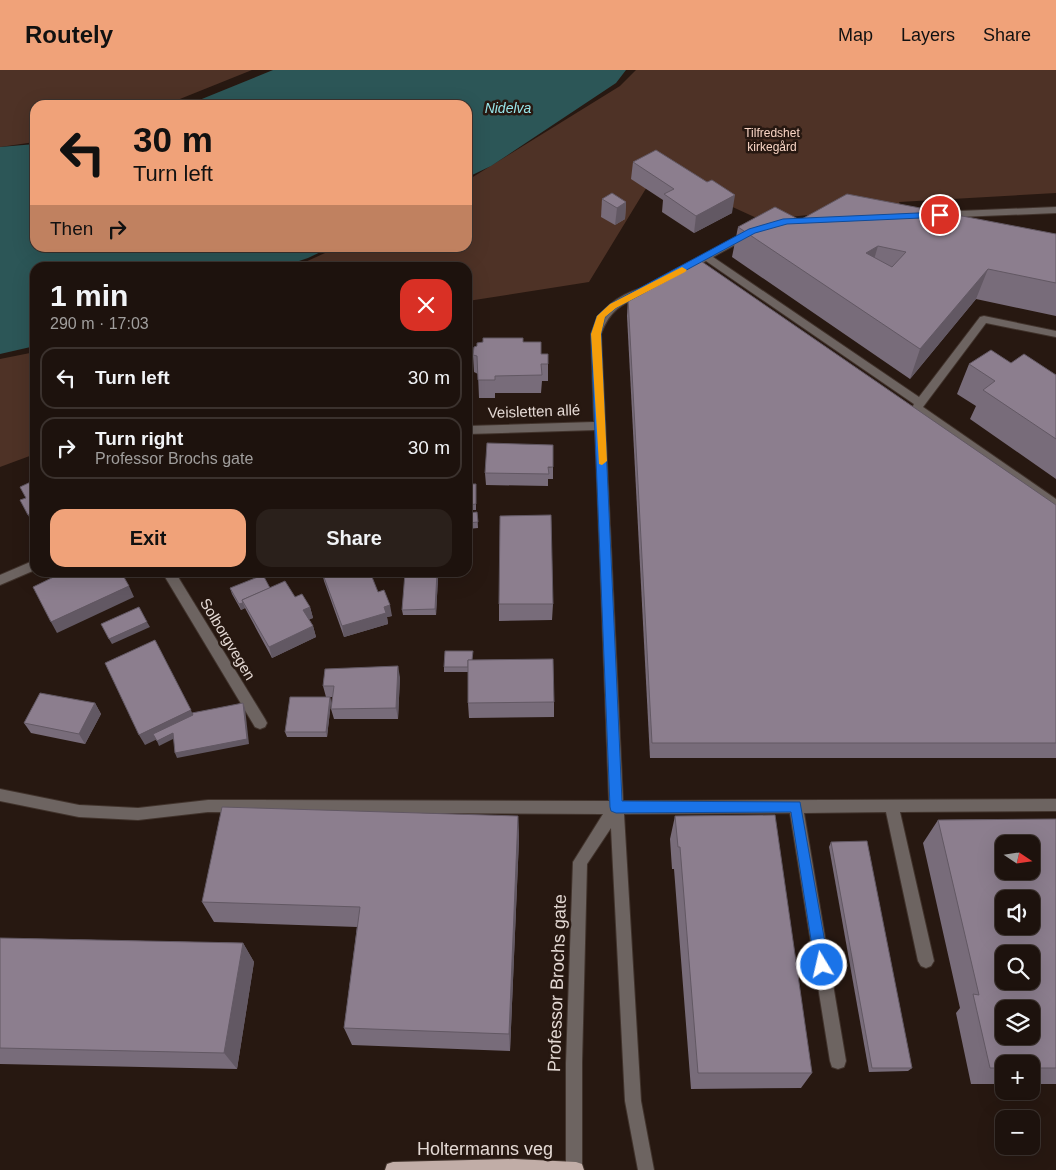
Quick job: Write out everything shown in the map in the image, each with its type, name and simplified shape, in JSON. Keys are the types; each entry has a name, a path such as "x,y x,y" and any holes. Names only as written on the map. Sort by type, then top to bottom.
{"main road":[{"name":"Holtermanns veg","path":"393,1170 514,1167 575,1170"}],"street":[{"path":"926,215 1056,210"},
{"path":"673,275 752,231 761,229"},
{"path":"707,257 920,403"},
{"path":"646,1170 633,1101 616,807 596,334 601,316 613,306 656,284"},
{"path":"1056,334 984,319 917,408 1056,505"},
{"name":"Veisletten allé","path":"472,430 601,426"},
{"path":"0,580 30,567"},
{"name":"Solborgvegen","path":"171,577 260,723"},
{"path":"0,795 79,811 138,814 208,806 1056,805"},
{"path":"796,806 838,1061"},
{"path":"892,806 926,961"},
{"name":"Professor Brochs gate","path":"575,1170 574,1064 580,862 616,807"}],"green space":[{"path":"0,70 252,70 177,100 30,100 30,143 0,147"},
{"name":"Tilfredshet kirkegård","path":"636,70 1056,70 1056,193 899,202 900,205 761,220 656,172 589,282 472,300 472,262 305,262 327,252 472,252 472,178 620,86"},
{"path":"30,353 30,456 0,467 0,359"}],"water":[{"name":"Nidelva","path":"273,70 626,70 616,83 491,166 472,175 472,100 199,100"},
{"path":"30,144 30,252 321,252 296,262 30,262 30,347 0,354 0,147"}],"building":[{"path":"656,150 707,182 712,180 735,195 696,216 664,194 674,189 633,162"},
{"path":"612,193 626,202 617,208 602,199"},
{"path":"847,194 1056,234 1056,283 988,269 920,349 738,227 775,207 800,220","holes":["878,246 906,252 892,267 866,253"]},
{"path":"698,259 1056,505 1056,743 652,743 628,298"},
{"path":"483,338 523,338 523,342 541,342 541,354 548,354 548,364 541,364 542,375 495,376 495,380 478,380 477,356 473,355 474,347 477,346 477,343 483,342"},
{"path":"991,350 1011,363 1024,354 1056,375 1056,439 983,390 995,381 969,364"},
{"path":"487,443 553,445 553,467 548,467 549,474 485,473"},
{"path":"30,482 30,514 28,515 20,500 26,498 20,487"},
{"path":"472,484 476,484 476,504 472,504"},
{"path":"477,512 478,522 472,523 472,513"},
{"path":"551,515 553,604 499,604 500,516"},
{"path":"54,577 124,577 129,586 51,622 33,587"},
{"path":"258,577 264,577 270,588 242,600 243,603 239,604 230,588"},
{"path":"324,577 372,577 378,592 384,590 390,605 384,607 386,613 342,626"},
{"path":"405,577 437,577 435,609 402,610"},
{"path":"285,581 295,597 302,594 310,607 303,610 313,626 269,647 242,600"},
{"path":"139,607 147,622 109,639 101,624"},
{"path":"155,640 191,710 139,735 105,663"},
{"path":"445,651 473,651 472,660 468,660 468,667 444,667"},
{"path":"553,659 554,702 468,703 468,660"},
{"path":"398,666 396,708 331,709 334,686 323,686 325,669"},
{"path":"40,693 95,703 79,734 24,723"},
{"path":"290,697 330,697 326,732 285,732"},
{"path":"243,703 247,739 175,753 173,733 157,741 153,734 193,715 192,713"},
{"path":"222,807 518,816 509,1034 344,1028 360,907 202,902"},
{"path":"775,815 812,1073 698,1073 680,847 678,847 675,816"},
{"path":"1056,819 1056,1068 1040,1068 1040,1055 995,1055 995,1068 990,1068 973,994 979,995 938,820"},
{"path":"867,841 912,1068 872,1068 831,842"},
{"path":"0,938 243,943 224,1053 0,1048"}],"slow traffic":[{"path":"602,461 596,334 601,316 613,306 682,270"}],"route":[{"path":"822,965 796,806 616,807 596,334 601,316 613,306 707,257 752,231 786,221 940,215"}]}
